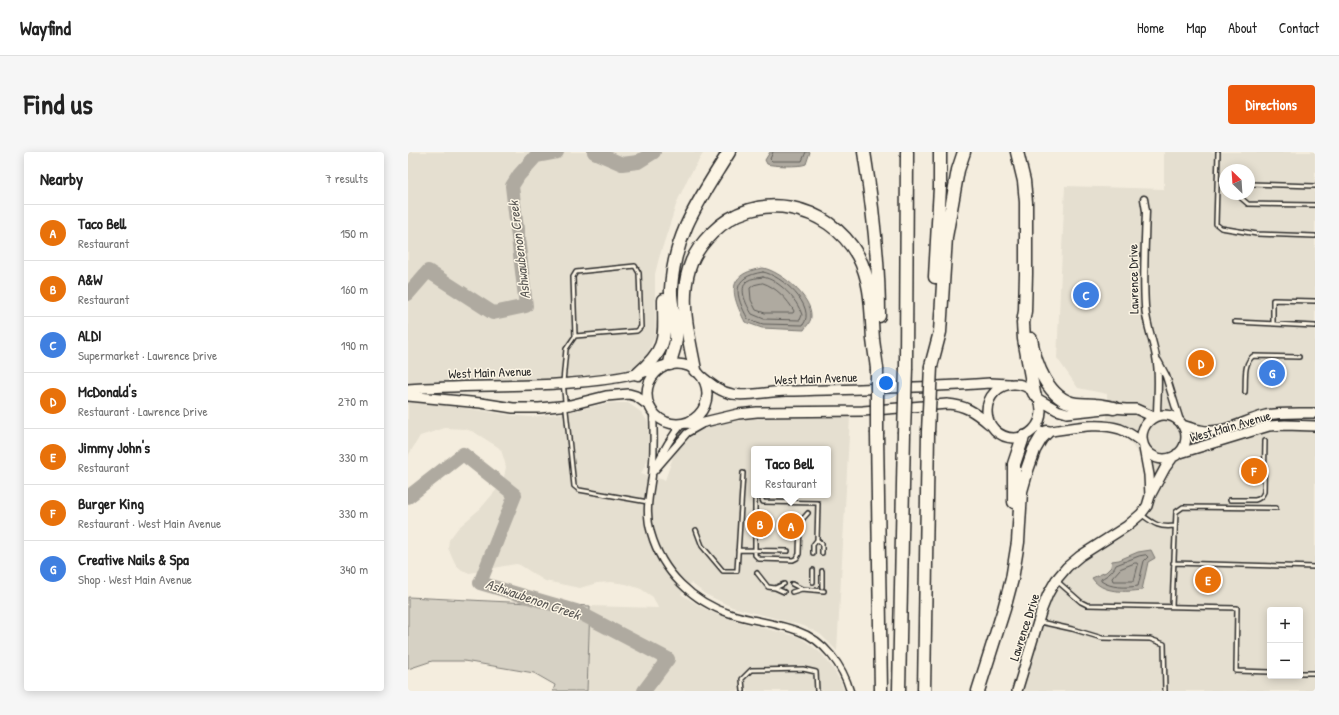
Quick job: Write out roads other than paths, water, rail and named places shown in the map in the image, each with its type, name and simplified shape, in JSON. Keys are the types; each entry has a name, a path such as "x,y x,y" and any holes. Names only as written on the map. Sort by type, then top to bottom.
{"highway":[{"path":"668,365 676,337 671,290 678,249 684,230 693,211 729,152"},
{"path":"864,152 871,196 879,274 877,434 881,691"},
{"path":"900,691 906,368 907,152"},
{"path":"924,691 928,432 940,187 940,152"},
{"path":"931,366 940,332 946,237 958,170 964,152"},
{"path":"1017,152 1024,181 1026,202 1025,310 1023,323 1024,339 1036,396"},
{"path":"698,373 684,300 689,268 695,254 706,239 719,226 737,214 756,208 774,206 793,208 822,218 846,239 858,257 865,273 870,291 877,369"},
{"path":"638,374 651,363 663,343 666,323 664,302 666,288 674,267"},
{"path":"1025,310 1029,323 1033,349 1049,387 1057,395 1076,404 1114,408"},
{"path":"978,691 1012,579 1015,553 1018,542 1021,490 1034,450 1041,438 1047,432"},
{"path":"1015,553 1014,464 1016,456 1026,436"}],"main road":[{"path":"684,423 693,419 700,412 705,404 707,394 706,389 698,373 683,365 668,365 658,370 649,382 646,395 651,409 659,418 674,424 696,424 738,414 757,412 863,411 947,404 968,408 989,424"},
{"name":"West Main Avenue","path":"408,389 436,386 596,380 638,374 668,365"},
{"name":"West Main Avenue","path":"698,373 718,388 733,394 990,383 1009,384"},
{"path":"1143,444 1142,437 1144,427 1156,416 1172,416 1181,423 1186,434 1185,443 1175,456 1164,459 1150,454 1143,444 1128,432 1107,427 1082,426 1015,439 1000,436 989,424 986,416 986,408 989,399 1000,387 1009,384 1018,384 1027,387 1036,396 1057,410 1067,413 1114,408 1136,409 1156,416"},
{"name":"West Main Avenue","path":"408,396 481,403 514,408 539,408 567,406 606,396 629,394 636,396 651,409"},
{"path":"1026,436 1035,429 1041,415 1041,407 1036,396"},
{"name":"West Main Avenue","path":"1181,423 1200,430 1211,431 1221,430 1265,416 1282,413 1315,414"},
{"name":"West Main Avenue","path":"1175,456 1269,426 1315,426"},
{"name":"Lawrence Drive","path":"1143,444 1149,475 1150,496"},
{"name":"Lawrence Drive","path":"1017,691 1038,622 1048,594 1056,580 1067,567 1080,556 1127,526 1141,514 1147,506 1150,496 1165,468 1175,456"}],"street":[{"name":"Lawrence Drive","path":"1144,199 1146,211 1144,292 1147,321 1156,358 1158,385 1156,416"},
{"name":"Lawrence Drive","path":"1156,358 1166,376 1181,423"},
{"path":"651,409 654,435 653,474 648,502 649,525 656,548 665,564 684,587 703,601 738,616 789,628 809,636 821,645 836,661 845,677 850,691"},
{"path":"653,474 687,433 707,422"},
{"path":"653,474 665,446 673,434 684,423"}],"lane":[{"path":"1218,152 1216,224 1221,228 1257,234 1315,236"},
{"path":"1255,184 1315,186"},
{"path":"1243,200 1248,204 1315,205"},
{"path":"575,336 637,331 641,327 639,273 635,266 576,272 573,278 575,336 566,348 563,382 567,406 574,486 579,490 648,502"},
{"path":"1273,323 1274,300 1315,301"},
{"path":"1235,322 1315,326"},
{"path":"1245,392 1246,365 1248,359 1253,356 1299,357"},
{"path":"1230,500 1255,500 1262,496 1264,492 1265,441"},
{"path":"696,530 702,546 723,571 737,571 743,473"},
{"path":"756,498 755,555 759,559 793,560 797,558 799,554 800,522 808,514"},
{"path":"761,498 763,502 818,503 817,540 813,545 813,553"},
{"path":"774,502 775,498"},
{"path":"785,498 785,503"},
{"path":"1172,606 1176,512 1183,507 1276,508"},
{"path":"1141,514 1158,526 1175,526"},
{"path":"817,540 822,544 822,553"},
{"path":"738,550 788,550"},
{"path":"1173,563 1315,567"},
{"path":"813,570 813,582"},
{"path":"792,592 802,589 823,589 822,571"},
{"path":"757,573 768,587 776,588 784,592"},
{"path":"1056,580 1081,602 1087,605 1237,608 1236,671 1267,672"},
{"path":"776,588 784,584"},
{"path":"792,584 802,589"},
{"path":"1038,622 1072,629 1102,638 1150,639 1164,644 1165,691"},
{"path":"743,691 742,679 747,673 754,669 803,669 816,672 817,691"},
{"path":"1303,673 1315,673"}],"water":[{"path":"770,152 810,152 806,164 786,166 767,164 765,160"},
{"path":"763,268 770,270 786,279 801,293 810,309 811,316 810,322 804,330 762,328 745,322 737,303 734,287 737,280 742,275"},
{"path":"1151,550 1155,558 1148,562 1142,590 1115,591 1102,587 1092,578 1106,572 1111,567 1112,561 1119,560 1138,552"}],"waterway":[{"name":"Ashwaubenon Creek","path":"408,294 428,271 493,313 526,306 512,186 519,175 536,156 557,152"},
{"name":"Ashwaubenon Creek","path":"594,152 622,164 638,162 654,152"},
{"name":"Ashwaubenon Creek","path":"408,497 463,454 515,495 480,583 576,611 668,659 644,691"}],"place":[{"name":"ALDI","path":"1086,295"},
{"name":"McDonald's","path":"1201,363"},
{"name":"Creative Nails & Spa","path":"1272,373"},
{"name":"Burger King","path":"1254,471"},
{"name":"A&W","path":"760,524"},
{"name":"Taco Bell","path":"791,526"},
{"name":"Jimmy John's","path":"1208,580"}]}
